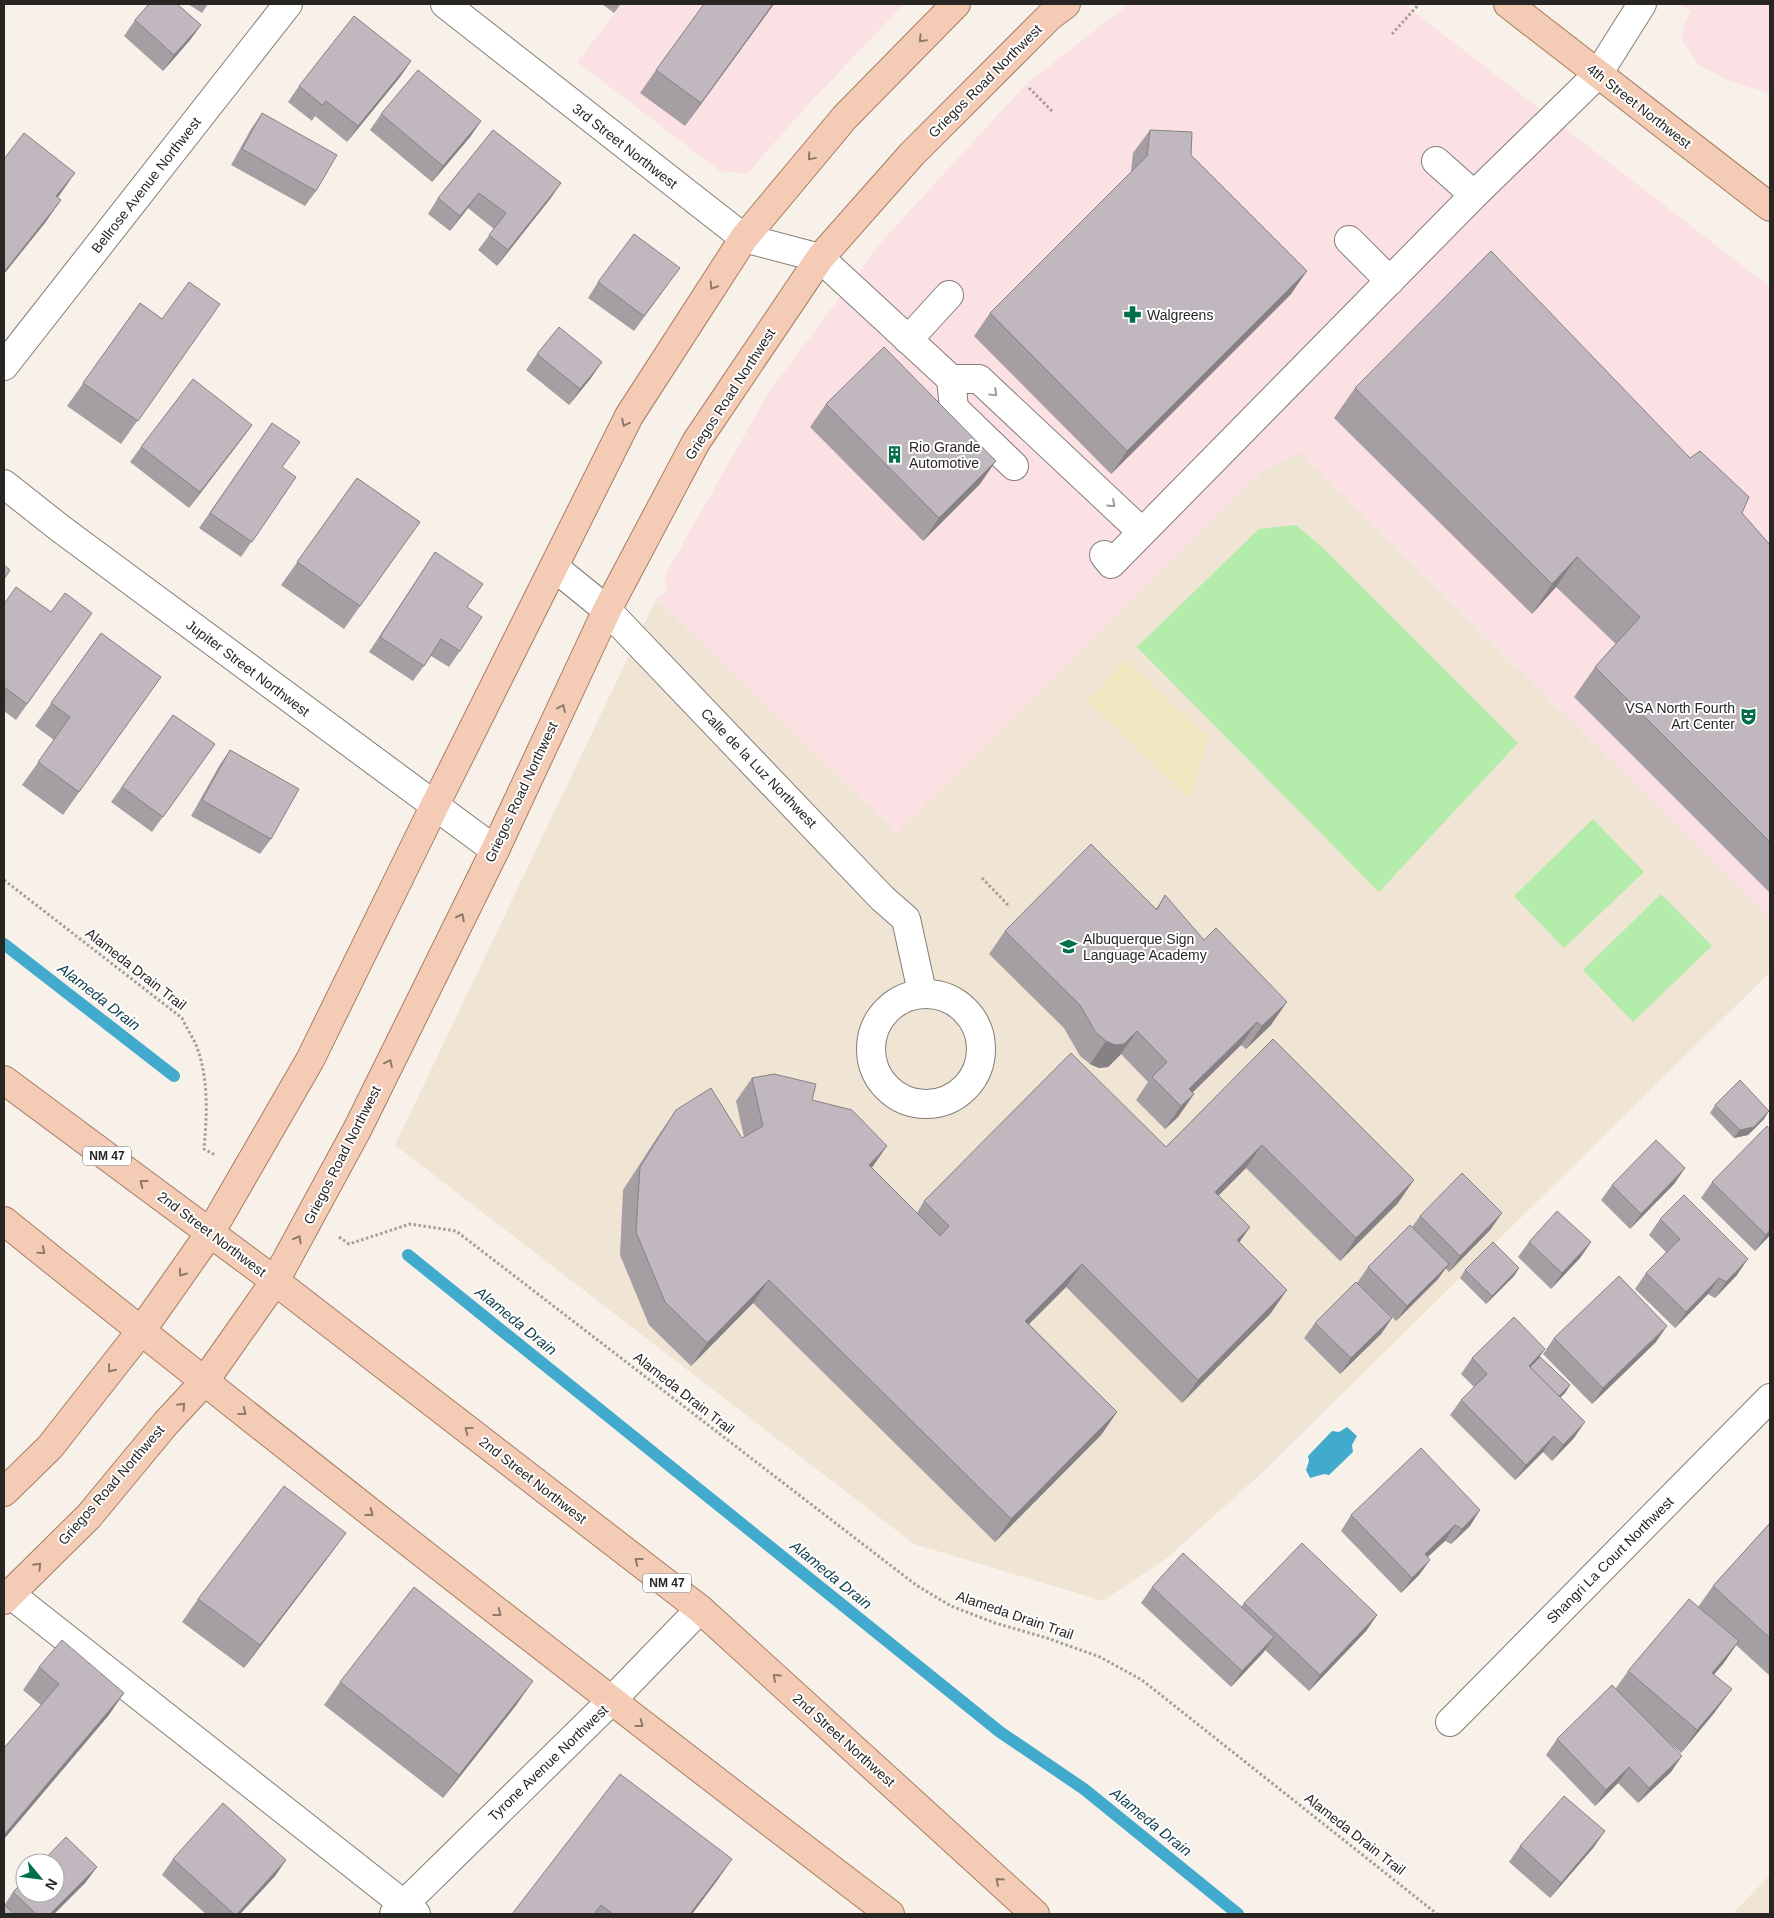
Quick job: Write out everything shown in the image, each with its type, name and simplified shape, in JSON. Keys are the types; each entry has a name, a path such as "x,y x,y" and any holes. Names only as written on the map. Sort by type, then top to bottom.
{"main road":[{"path":"4,1492 50,1447 141,1331 210,1233 310,1060 434,806 629,416 744,238 845,117 956,4"},
{"name":"Griegos Road Northwest","path":"7,1597 89,1516 166,1423 204,1382 275,1281 358,1128 494,850 607,610 696,442 820,258 912,154 1050,16 1066,4"},
{"name":"4th Street Northwest","path":"1508,4 1770,207"},
{"name":"2nd Street Northwest","path":"4,1080 275,1281 700,1609 1035,1914"},
{"path":"4,1221 204,1382 611,1702 890,1914"}],"street":[{"name":"Bellrose Avenue Northwest","path":"4,366 288,4"},
{"name":"3rd Street Northwest","path":"445,4 744,238 820,258"},
{"path":"1104,555 1111,564 1474,195 1598,74 1642,4"},
{"path":"1436,161 1474,195"},
{"path":"1349,240 1390,281"},
{"path":"820,258 951,379 954,408 1014,466"},
{"path":"908,340 950,295"},
{"path":"951,379 979,379 1142,532"},
{"name":"Jupiter Street Northwest","path":"4,484 61,529 494,850"},
{"name":"Calle de la Luz Northwest","path":"554,567 607,610 882,898 906,919 922,992"},
{"path":"922,992 937,994 955,1000 973,1018 982,1039 981,1059 974,1078 965,1089 948,1100 925,1105 902,1100 883,1084 871,1061 872,1034 886,1010 901,998 922,992"},
{"name":"Shangri La Court Northwest","path":"1450,1722 1770,1398"},
{"path":"7,1597 405,1911"},
{"name":"Tyrone Avenue Northwest","path":"405,1911 700,1609"}],"path":[{"path":"1392,34 1420,4"},
{"path":"1028,87 1053,112"},
{"path":"982,878 1010,907"},
{"name":"Alameda Drain Trail","path":"4,880 182,1018 196,1046 204,1076 207,1110 204,1148 244,1174"},
{"name":"Alameda Drain Trail","path":"310,1218 349,1244 410,1224 456,1231 916,1585 951,1606 994,1623 1047,1638 1100,1657 1142,1680 1438,1914"}],"shaded area":[{"path":"622,4 904,4 804,109 747,174 720,171 577,62"},
{"path":"1129,4 1404,4 1770,287 1770,919 1300,452 1264,470 897,832 656,599 667,591 664,577 769,392 883,240 1031,80"},
{"path":"1680,4 1770,4 1770,92 1727,80 1698,64 1681,38 1685,23 1691,12"},
{"path":"1300,452 1770,919 1770,972 1264,1471 1167,1558 1103,1601 914,1544 395,1145 656,599 897,832 1264,470"},
{"path":"1770,1875 1770,1914 1732,1914"}],"green space":[{"path":"1296,525 1321,546 1518,743 1379,892 1137,647 1259,529"},
{"path":"1593,819 1644,872 1564,948 1514,896"},
{"path":"1661,894 1712,946 1633,1022 1583,970"}],"sand":[{"path":"1126,660 1208,737 1191,800 1087,701"}],"water":[{"path":"1347,1427 1357,1436 1352,1445 1353,1452 1329,1475 1324,1474 1310,1478 1306,1470 1309,1461 1308,1456 1332,1431 1339,1432"}],"building":[{"path":"149,4 177,4 201,25 174,55 135,20"},
{"path":"704,4 773,4 701,103 656,70"},
{"path":"354,16 411,61 358,126 326,101 322,105 299,86"},
{"path":"418,70 481,121 443,166 381,114"},
{"path":"262,113 337,155 316,191 242,149"},
{"path":"493,130 561,183 508,250 489,235 506,213 479,193 460,216 438,198"},
{"name":"Walgreens","path":"1150,130 1192,132 1191,155 1307,271 1127,451 990,313 1147,156"},
{"path":"24,133 75,173 56,196 61,200 4,272 4,159"},
{"path":"634,234 680,268 644,316 598,282"},
{"path":"1491,251 1690,458 1700,451 1749,497 1742,513 1770,545 1770,842 1595,667 1640,617 1577,557 1552,584 1355,388"},
{"path":"189,282 220,304 138,421 83,383 140,303 162,319"},
{"path":"559,327 602,362 580,389 537,354"},
{"name":"Rio Grande Automotive","path":"884,347 996,461 939,518 826,404"},
{"path":"193,379 252,425 200,492 141,447"},
{"path":"272,423 300,442 282,467 296,477 252,542 210,513"},
{"path":"357,478 420,522 360,606 297,562"},
{"path":"435,552 483,584 467,607 482,617 460,651 441,639 424,666 380,637"},
{"path":"4,565 10,570 4,579"},
{"path":"16,587 51,612 65,593 92,613 27,704 4,687 4,604"},
{"path":"101,633 161,677 79,792 38,762 70,717 51,703"},
{"path":"173,715 215,744 163,817 122,787"},
{"path":"230,750 299,789 271,839 202,800"},
{"path":"1091,844 1157,910 1165,895 1204,940 1216,928 1287,1002 1262,1026 1257,1022 1189,1089 1194,1094 1181,1106 1152,1077 1167,1062 1137,1031 1124,1044 1115,1045 1106,1041 1096,1033 1080,1005 1005,931"},
{"path":"1273,1039 1414,1180 1356,1238 1262,1145 1215,1192 1250,1227 1237,1240 1287,1290 1198,1380 1082,1264 1025,1321 1117,1412 1011,1519 769,1280 707,1343 665,1302 636,1232 640,1167 676,1110 711,1088 742,1138 763,1126 752,1078 774,1074 816,1084 812,1100 852,1110 887,1146 869,1165 940,1236 949,1226 924,1201 1071,1053 1166,1147"},
{"path":"1740,1080 1769,1111 1754,1127 1740,1130 1715,1105"},
{"path":"1767,1126 1770,1130 1770,1230 1766,1235 1712,1182"},
{"path":"1656,1140 1685,1168 1641,1214 1612,1185"},
{"path":"1462,1173 1502,1213 1460,1256 1420,1216"},
{"path":"1684,1195 1748,1259 1726,1282 1719,1278 1686,1312 1646,1273 1680,1239 1660,1219"},
{"path":"1557,1211 1591,1242 1562,1273 1529,1242"},
{"path":"1410,1225 1449,1264 1407,1306 1368,1267"},
{"path":"1493,1242 1519,1268 1492,1296 1465,1270"},
{"path":"1619,1276 1667,1326 1603,1388 1554,1338"},
{"path":"1356,1282 1392,1318 1351,1358 1315,1323"},
{"path":"1514,1317 1545,1349 1529,1366 1585,1422 1563,1445 1554,1436 1526,1465 1461,1400 1487,1374 1472,1358"},
{"path":"1540,1357 1570,1385 1559,1396 1530,1367"},
{"path":"1421,1448 1480,1510 1462,1529 1455,1525 1425,1554 1430,1560 1412,1578 1351,1515"},
{"path":"284,1486 346,1533 260,1645 198,1599"},
{"path":"1770,1523 1770,1638 1713,1586"},
{"path":"1302,1543 1377,1615 1320,1675 1244,1603"},
{"path":"1183,1553 1274,1637 1242,1671 1152,1587"},
{"path":"414,1587 533,1681 459,1775 340,1682"},
{"path":"1689,1599 1739,1641 1712,1673 1732,1689 1697,1730 1628,1671"},
{"path":"62,1640 124,1693 4,1835 4,1748 59,1684 39,1667"},
{"path":"1612,1685 1682,1756 1649,1788 1629,1767 1606,1790 1557,1739"},
{"path":"620,1774 732,1859 690,1914 613,1914 601,1905 594,1914 512,1914"},
{"path":"1564,1796 1605,1831 1561,1883 1520,1846"},
{"path":"223,1803 286,1860 237,1914 234,1914 173,1859"},
{"path":"66,1837 97,1867 65,1899 65,1853 51,1853"},
{"path":"24,1903 61,1903 50,1914 36,1914"},
{"path":"4,1904 14,1914 4,1914"}],"waterway":[{"name":"Alameda Drain","path":"4,944 174,1076"},
{"name":"Alameda Drain","path":"408,1255 1000,1732 1084,1789 1238,1914"}],"place":[{"name":"Walgreens","path":"1133,315"},
{"name":"Rio Grande Automotive","path":"895,455"},
{"name":"VSA North Fourth Art Center","path":"1749,716"},
{"name":"Albuquerque Sign Language Academy","path":"1069,947"}]}
